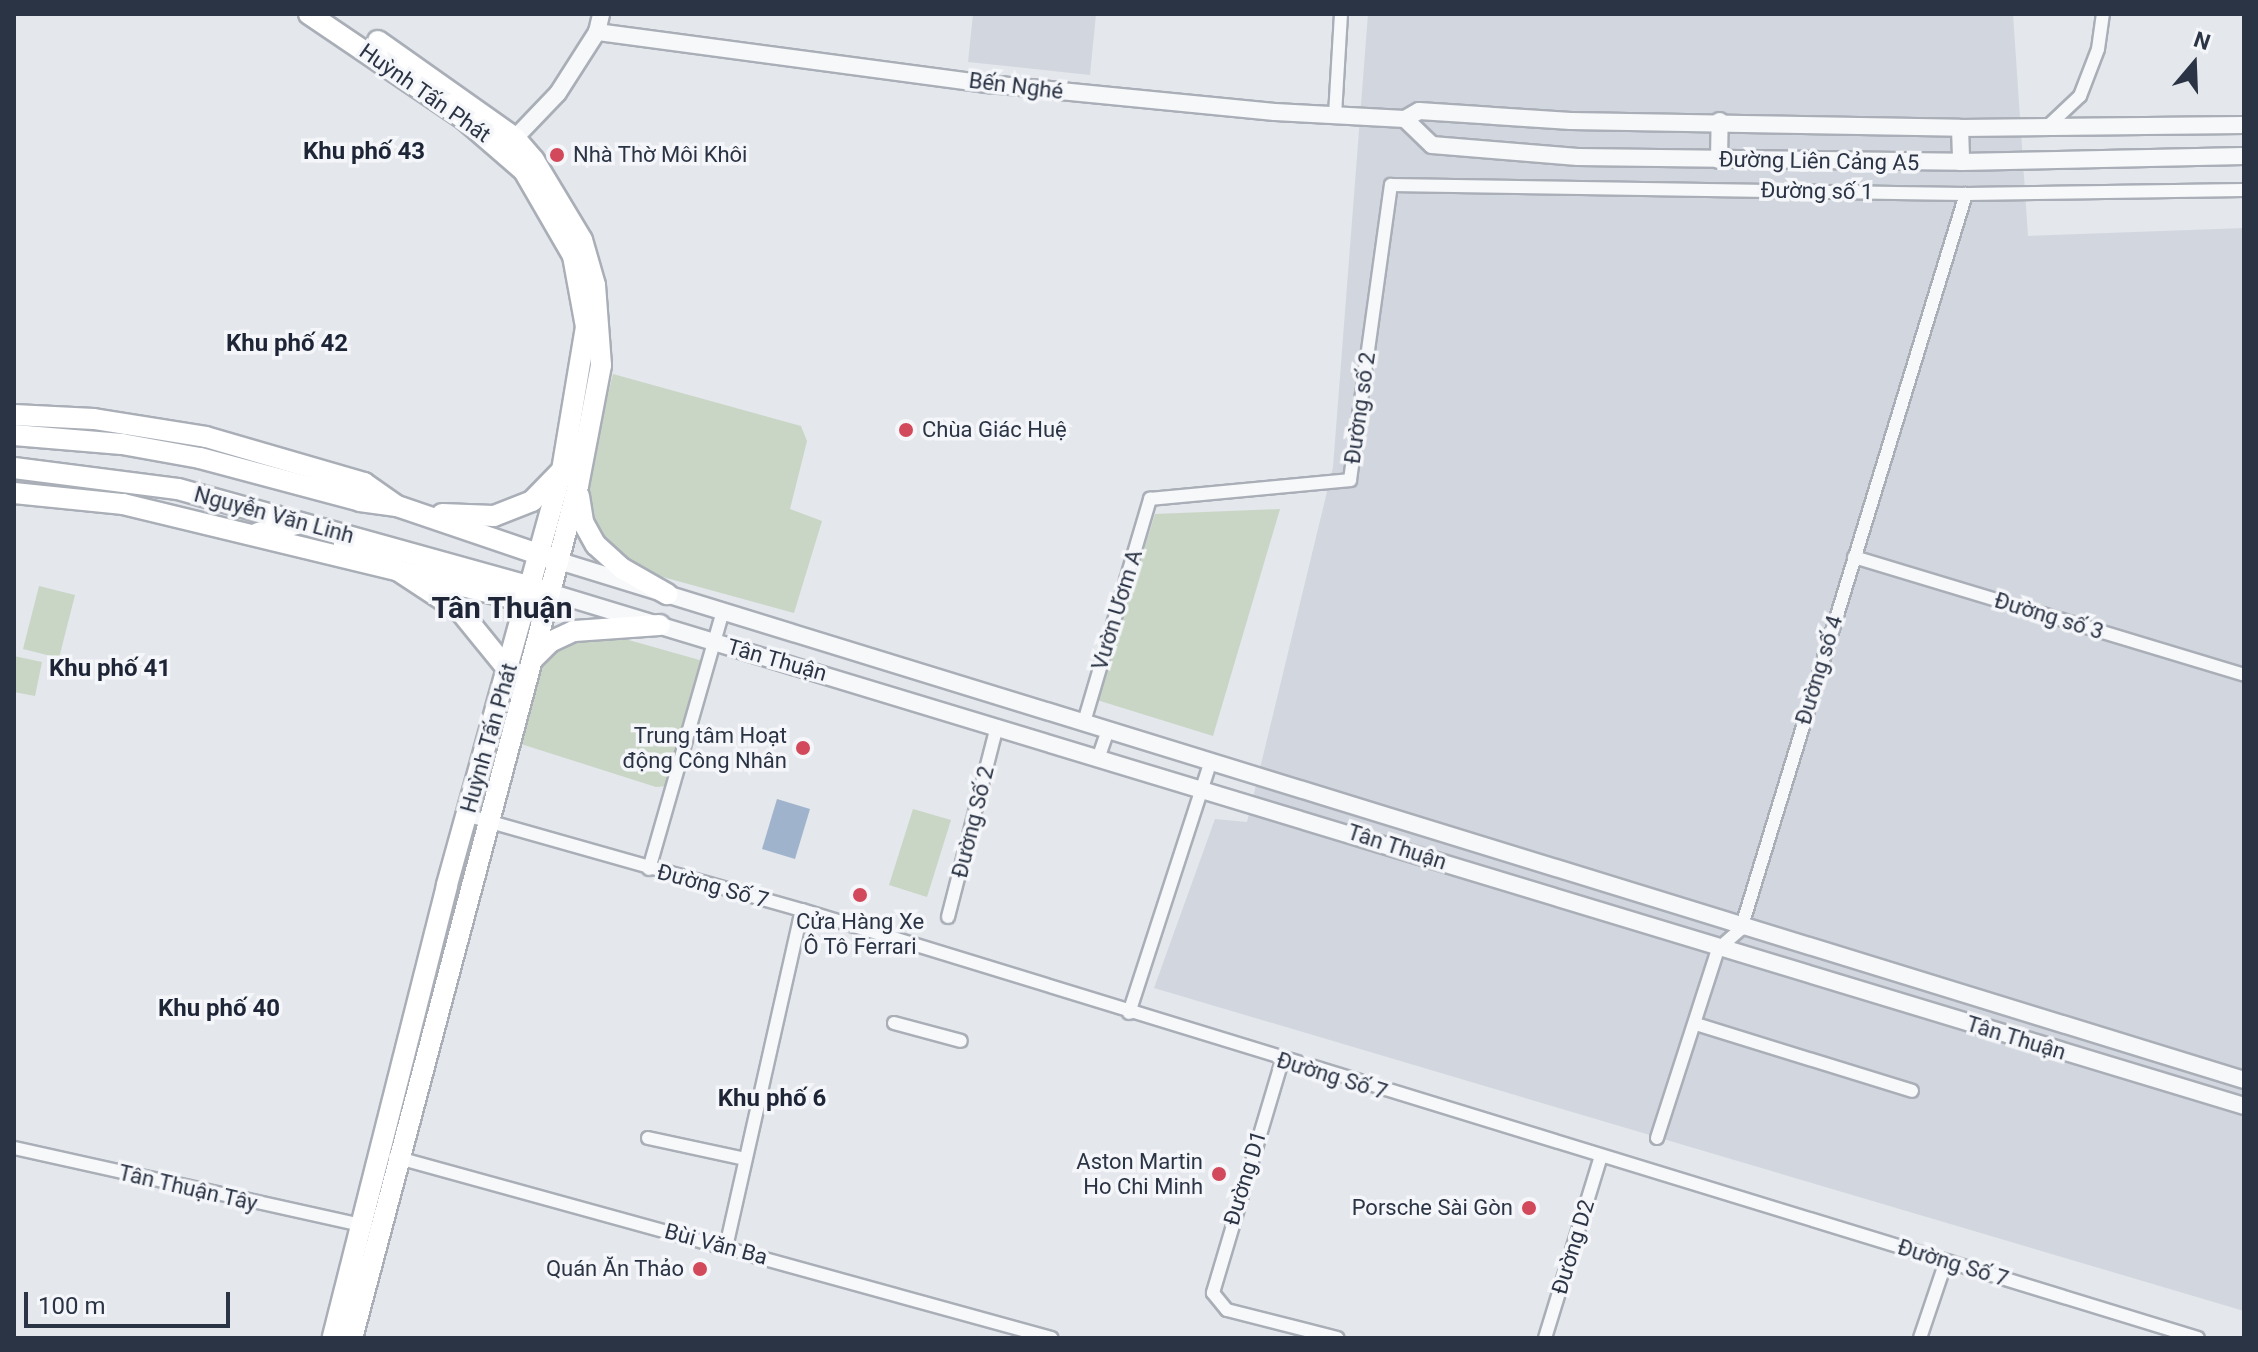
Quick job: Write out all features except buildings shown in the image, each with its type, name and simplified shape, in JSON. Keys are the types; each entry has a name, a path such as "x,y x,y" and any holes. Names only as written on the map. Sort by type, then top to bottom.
{"main road":[{"name":"Huỳnh Tấn Phát","path":"309,14 468,113"},
{"name":"Huỳnh Tấn Phát","path":"333,14 508,144 582,240 595,285 601,365 578,486 527,593 476,818 389,1155 352,1338"},
{"name":"Huỳnh Tấn Phát","path":"476,818 529,663 549,592 546,557 580,385 586,327 582,288 557,222 508,144"},
{"name":"Nguyễn Văn Linh","path":"14,415 94,419 206,437 364,483 397,506"},
{"path":"14,422 23,435"},
{"name":"Nguyễn Văn Linh","path":"23,435 200,458 360,501 397,506 546,557"},
{"name":"Nguyễn Văn Linh","path":"14,468 178,489 527,593"},
{"path":"422,514 494,516 532,501 562,470"},
{"path":"578,486 583,522 596,545 623,569 667,594"},
{"name":"Nguyễn Văn Linh","path":"14,493 123,504 258,533 394,568 527,593"},
{"path":"258,533 299,523 394,568 461,612 509,671"},
{"path":"527,593 549,592"},
{"path":"529,663 550,642 574,631 660,625"},
{"name":"Huỳnh Tấn Phát","path":"333,1338 362,1225 389,1155"}],"street":[{"path":"508,144 558,93 597,32 601,14"},
{"path":"1335,115 1341,14"},
{"path":"2047,127 2080,96 2098,49 2103,14"},
{"name":"Bến Nghé","path":"597,32 989,84 1335,115"},
{"name":"Đường Liên Cảng A5","path":"1335,115 1405,119 1419,111 1571,121 1720,121 1960,128 2244,125"},
{"name":"Đường Liên Cảng A5","path":"1405,119 1432,145 1578,157 1961,162 2244,156"},
{"path":"1719,160 1720,121"},
{"path":"1960,128 1961,162"},
{"name":"Đường số 1","path":"1391,185 1966,194 2244,190"},
{"name":"Đường số 2","path":"1150,499 1350,480 1391,185"},
{"name":"Đường số 4","path":"1741,929 1966,194"},
{"name":"Vườn Ươm A","path":"1084,722 1150,499"},
{"name":"Tân Thuận","path":"546,557 1211,761 1741,929 2244,1080"},
{"name":"Đường số 3","path":"1854,557 2244,675"},
{"name":"Tân Thuận","path":"549,592 1204,787 1718,949 2244,1106"},
{"path":"649,869 723,611"},
{"name":"Đường Số 2","path":"948,917 997,726"},
{"path":"1099,756 1108,730"},
{"path":"1129,1013 1211,761"},
{"name":"Đường Số 7","path":"476,818 802,910 1282,1061 2198,1338"},
{"path":"726,1247 802,910"},
{"path":"1657,1138 1718,949 1741,929"},
{"path":"1948,1018 1956,993"},
{"path":"894,1023 961,1041"},
{"path":"1696,1024 1912,1091"},
{"name":"Đường D1","path":"1282,1061 1213,1280 1214,1297 1227,1310 1338,1338"},
{"path":"648,1138 745,1159"},
{"name":"Tân Thuận Tây","path":"14,1148 362,1225"},
{"name":"Bùi Văn Ba","path":"389,1155 1051,1338"},
{"name":"Đường D2","path":"1545,1338 1601,1156"},
{"path":"1920,1338 1946,1261"}],"shaded area":[{"path":"973,14 1096,14 1090,75 968,62"},
{"path":"1368,14 2013,14 2028,236 2244,228 2244,1311 1154,988 1215,819 1247,822 1333,467"}],"green space":[{"path":"613,374 801,426 807,441 790,509 822,521 794,613 641,571 593,529 586,484"},
{"path":"1280,509 1213,736 1097,700 1155,514"},
{"path":"39,586 75,595 59,658 23,649"},
{"path":"574,635 611,635 703,661 669,786 656,787 521,744 539,659"},
{"path":"14,656 42,662 35,696 14,692"},
{"path":"913,809 951,820 927,897 889,885"}],"water":[{"path":"777,799 810,809 795,859 762,849"}],"place":[{"name":"Nhà Thờ Môi Khôi","path":"557,155"},
{"name":"Chùa Giác Huệ","path":"906,430"},
{"name":"Trung tâm Hoạt động Công Nhân","path":"803,748"},
{"name":"Cửa Hàng Xe Ô Tô Ferrari","path":"860,895"},
{"name":"Aston Martin Ho Chi Minh","path":"1219,1174"},
{"name":"Porsche Sài Gòn","path":"1529,1208"},
{"name":"Quán Ăn Thảo","path":"700,1269"}],"district":[{"name":"Khu phố 43","path":"364,152"},
{"name":"Khu phố 42","path":"287,344"},
{"name":"Tân Thuận","path":"502,608"},
{"name":"Khu phố 41","path":"110,669"},
{"name":"Khu phố 40","path":"219,1009"},
{"name":"Khu phố 6","path":"772,1099"}]}
